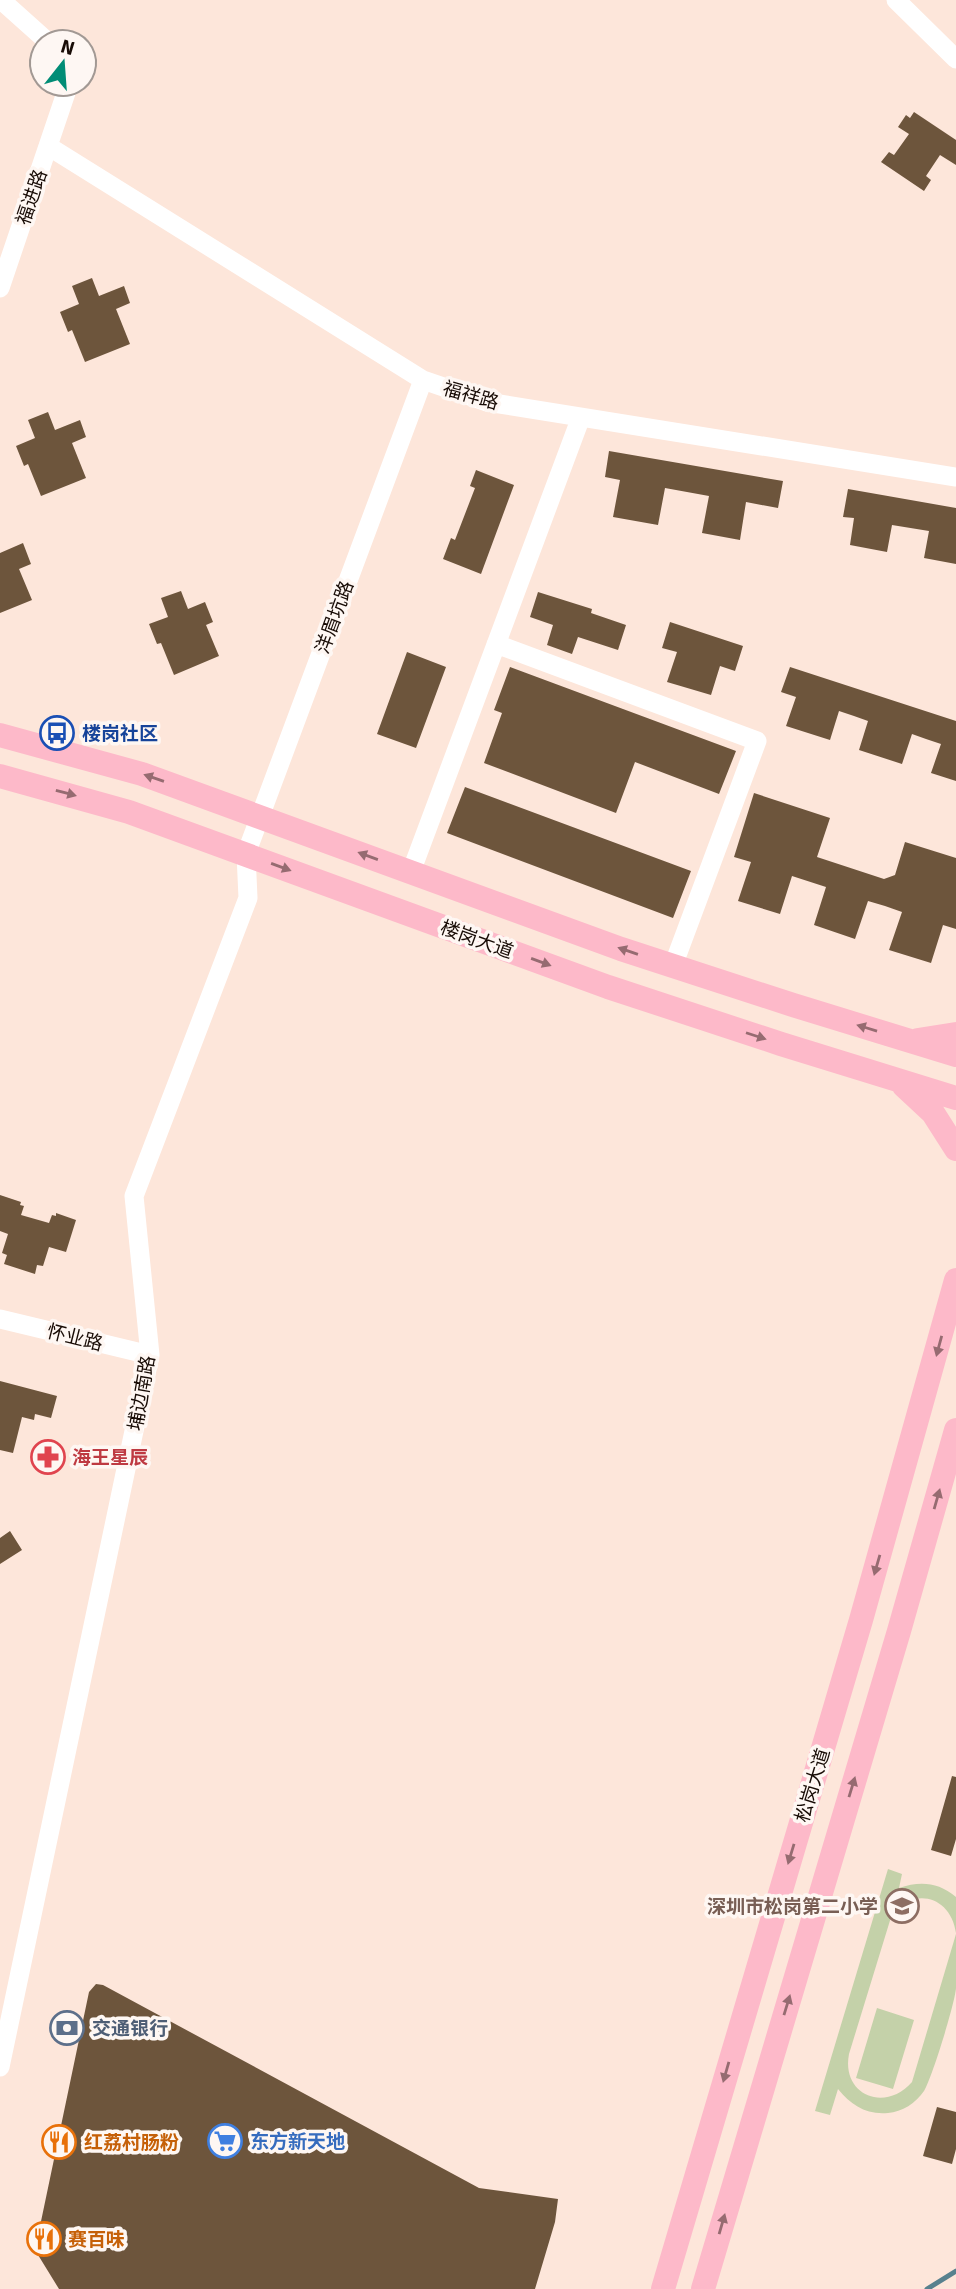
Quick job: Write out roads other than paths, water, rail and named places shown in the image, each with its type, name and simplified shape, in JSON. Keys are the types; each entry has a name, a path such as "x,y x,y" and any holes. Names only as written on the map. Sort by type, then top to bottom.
{"main road":[{"path":"0,735 142,774 673,966 956,1055"},
{"name":"楼岗大道","path":"0,776 118,809 608,987 956,1098"},
{"path":"907,1040 933,1039 956,1034"},
{"path":"892,1078 933,1113 956,1149"},
{"name":"松岗大道","path":"663,2289 861,1620 956,1280"},
{"name":"松岗大道","path":"703,2289 956,1430"}],"street":[{"path":"1,0 32,28"},
{"path":"897,0 956,59"},
{"name":"福进路","path":"0,288 64,98"},
{"name":"福祥路","path":"48,146 423,380 487,402 956,477"},
{"name":"洋眉坑路","path":"246,854 423,380"},
{"path":"411,872 580,417"},
{"path":"496,644 757,741 673,966"},
{"name":"埔边南路","path":"0,2067 150,1356 134,1196 248,898 246,854"},
{"name":"怀业路","path":"0,1319 150,1356"}],"waterway":[{"path":"927,2289 956,2271"}],"place":[{"name":"楼岗社区","path":"57,733"},
{"name":"海王星辰","path":"48,1457"},
{"name":"深圳市松岗第二小学","path":"902,1906"},
{"name":"交通银行","path":"67,2028"},
{"name":"东方新天地","path":"225,2141"},
{"name":"红荔村肠粉","path":"59,2142"},
{"name":"赛百味","path":"44,2239"}]}
